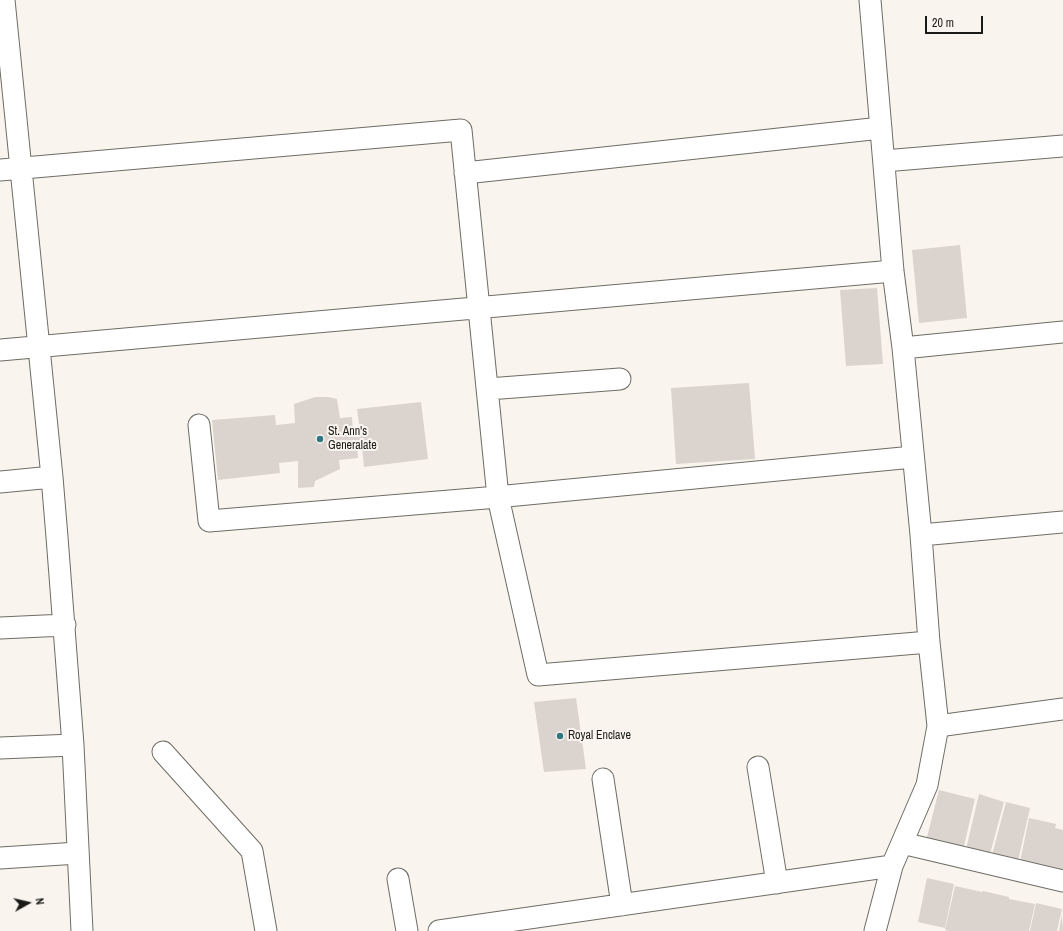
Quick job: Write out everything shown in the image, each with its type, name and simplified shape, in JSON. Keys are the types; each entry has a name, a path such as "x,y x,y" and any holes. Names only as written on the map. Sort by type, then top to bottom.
{"street":[{"path":"4,0 52,477 65,625 73,744 82,931"},
{"path":"870,0 893,271 903,348 938,726 927,785 892,866 875,931"},
{"path":"465,173 882,128"},
{"path":"0,170 460,130 498,497 538,676 930,642"},
{"path":"884,161 1063,146"},
{"path":"0,350 893,271"},
{"path":"903,348 1063,332"},
{"path":"488,389 620,379"},
{"path":"199,425 209,521 498,497 913,457"},
{"path":"0,482 52,477"},
{"path":"921,535 1063,522"},
{"path":"0,628 65,625"},
{"path":"938,726 1063,709"},
{"path":"0,748 73,744"},
{"path":"163,752 252,852 266,931"},
{"path":"758,767 777,883"},
{"path":"603,779 622,905"},
{"path":"902,842 1063,880"},
{"path":"0,858 78,853"},
{"path":"439,931 554,923 622,905 892,866"},
{"path":"398,879 407,931"}],"building":[{"path":"960,245 967,318 919,323 912,250"},
{"path":"877,288 883,364 846,366 840,290"},
{"path":"749,383 755,459 676,464 671,388"},
{"name":"St. Ann's Generalate","path":"315,397 337,399 340,418 352,417 353,431 360,431 357,409 421,402 428,459 364,467 362,447 357,447 358,458 339,460 340,469 315,481 314,487 298,488 298,461 279,463 280,473 218,480 212,420 275,415 276,425 295,423 294,404"},
{"name":"Royal Enclave","path":"576,698 586,769 544,772 534,702"},
{"path":"939,790 975,799 963,850 926,841"},
{"path":"979,794 1004,802 990,854 966,849"},
{"path":"1006,802 1030,808 1018,861 992,855"},
{"path":"1029,818 1056,824 1055,828 1063,830 1063,876 1020,862"},
{"path":"927,878 954,884 945,928 918,922"},
{"path":"955,886 983,891 1009,897 1009,899 1035,904 1029,931 945,930"},
{"path":"1036,903 1062,909 1057,931 1030,931"},
{"path":"1062,914 1063,931 1059,931"}],"place":[{"name":"St. Ann's Generalate","path":"320,439"},
{"name":"Royal Enclave","path":"560,736"}]}
